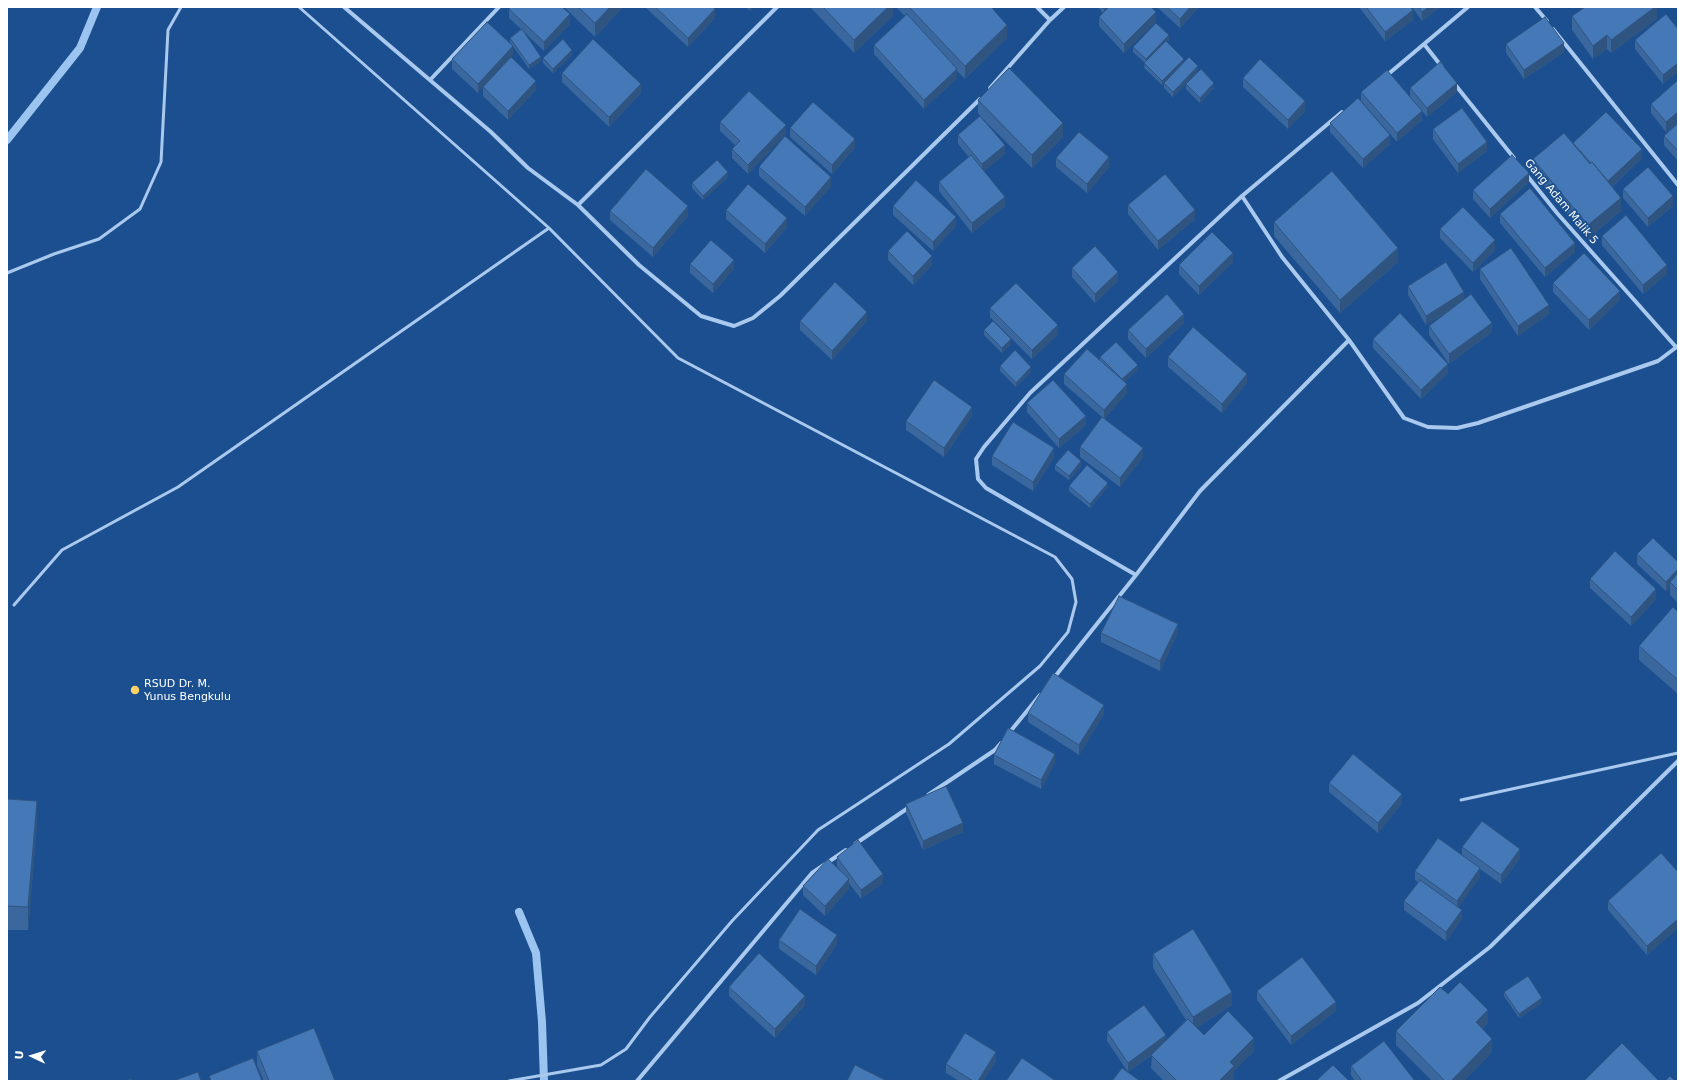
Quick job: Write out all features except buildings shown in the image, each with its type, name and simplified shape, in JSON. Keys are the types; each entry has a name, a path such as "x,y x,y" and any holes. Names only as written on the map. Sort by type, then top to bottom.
{"street":[{"path":"344,7 491,132 528,168 578,205 639,265 701,316 734,326 753,318 780,296 984,95"},
{"path":"430,80 499,7"},
{"path":"578,205 777,7"},
{"path":"1037,7 1050,20"},
{"path":"989,89 1050,20 1064,7"},
{"path":"1381,80 1468,7"},
{"path":"1536,7 1678,185"},
{"path":"1424,44 1443,69"},
{"name":"Gang Adam Malik 5","path":"1448,75 1517,163"},
{"path":"1136,575 986,488 978,479 976,458 1030,393 1242,196 1345,110"},
{"name":"Gang Adam Malik 5","path":"1522,170 1557,213 1677,347"},
{"path":"1242,196 1282,256 1349,340 1404,418 1428,427 1458,428 1478,423 1658,361 1677,347"},
{"path":"1049,684 1136,575 1200,491 1349,340"},
{"path":"923,798 995,750 1044,690"},
{"path":"1279,1081 1418,1003 1490,947 1678,761"},
{"path":"637,1081 812,873 917,803"}],"lane":[{"path":"7,273 54,254 99,239 140,209 161,162 167,83 168,30 181,7"},
{"path":"299,7 550,228 678,358 1055,556 1072,579 1076,602 1068,632 1040,666 949,744 818,830 732,921 650,1017 626,1049 601,1065 508,1081"},
{"path":"14,604 62,550 178,488 550,228"},
{"path":"1461,800 1678,753"}],"waterway":[{"path":"7,140 80,48 97,7"},
{"path":"519,912 536,953 542,1022 544,1081"}],"place":[{"name":"RSUD Dr. M. Yunus Bengkulu","path":"135,690"}]}
